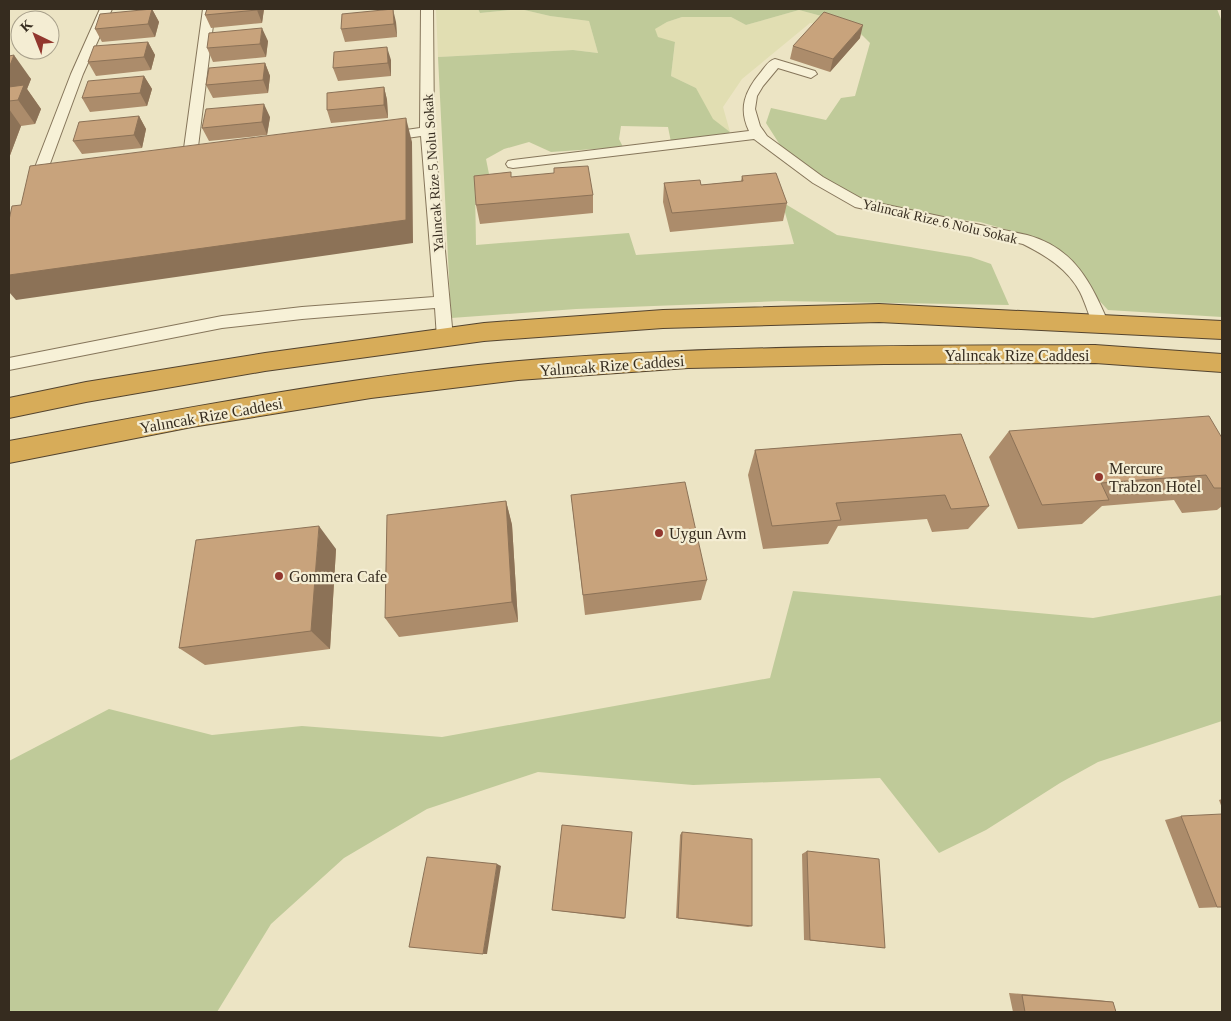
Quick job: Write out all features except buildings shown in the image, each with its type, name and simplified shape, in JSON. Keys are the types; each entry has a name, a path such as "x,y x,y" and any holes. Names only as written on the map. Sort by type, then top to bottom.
{"highway":[{"name":"Yalıncak Rize Caddesi","path":"9,408 86,392 265,362 484,332 662,319 880,313 1222,330"},
{"name":"Yalıncak Rize Caddesi","path":"9,452 192,417 371,388 518,371 688,360 884,356 1095,354 1222,364"}],"lane":[{"path":"28,203 76,74 106,9"},
{"path":"189,163 209,9"},
{"name":"Yalıncak Rize 5 Nolu Sokak","path":"427,9 427,131 445,338"},
{"path":"513,164 758,134 752,123 749,109 750,100 754,90 775,63 811,74"},
{"path":"370,139 427,131"},
{"name":"Yalıncak Rize 6 Nolu Sokak","path":"758,134 804,170 842,196 860,204 1027,240 1043,248 1061,260 1082,281 1101,324"},
{"path":"35,185 54,182"},
{"path":"9,364 222,322 302,313 442,302"}],"shaded area":[{"path":"436,9 478,9 480,13 520,9 550,16 589,21 598,53 573,50 438,57"},
{"path":"799,10 851,24 863,36 810,23 742,79 723,107 730,132 712,119 696,88 671,76 675,43 658,37 654,29 682,17 731,17 746,25"}],"green space":[{"path":"478,9 520,9 480,13"},
{"path":"520,9 1217,9 1222,22 1222,317 1108,310 1061,260 1021,234 980,222 918,215 849,200 805,173 780,145 766,123 771,108 826,120 841,98 855,96 870,43 851,24 799,10 746,25 731,17 682,17 667,22 655,29 658,37 675,42 671,76 696,88 713,119 730,132 713,142 672,147 668,127 621,126 619,139 623,147 551,152 529,142 504,149 486,159 491,184 475,187 476,245 629,233 636,255 794,244 782,202 837,235 971,257 991,264 1009,305 782,301 576,309 451,318 438,57 573,50 598,53 589,21 550,16"},
{"path":"793,591 1093,618 1222,595 1222,721 1098,762 1060,783 986,830 939,853 880,778 693,785 538,772 427,809 344,858 271,924 217,1012 9,1012 9,761 109,709 212,735 302,726 442,737 770,678"}],"place":[{"name":"Mercure Trabzon Hotel","path":"1099,477"},
{"name":"Uygun Avm","path":"659,533"},
{"name":"Gommera Cafe","path":"279,576"}]}
